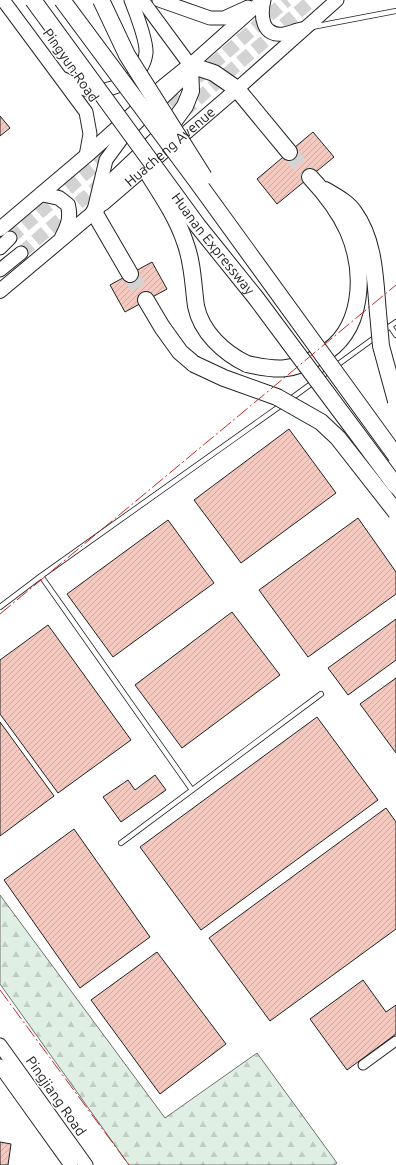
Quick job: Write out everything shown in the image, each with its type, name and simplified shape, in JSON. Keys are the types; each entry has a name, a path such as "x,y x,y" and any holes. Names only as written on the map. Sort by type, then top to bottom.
{"highway":[{"name":"Huanan Expressway","path":"33,0 198,226 256,298 396,486"},
{"name":"Huanan Expressway","path":"62,0 396,456"},
{"path":"101,0 127,55 190,154 256,264"},
{"path":"130,274 94,212 116,178 169,128 185,106 191,91 190,64 214,73 237,89 289,152"},
{"path":"105,97 121,132 171,209 186,242 197,308 203,324 211,336 223,348 235,358 247,364 267,368 284,369 311,361 327,352 348,329 356,310 359,292 358,272 354,252 348,232 338,212 314,181 341,199 354,211 369,242 375,275 381,346 396,401"},
{"path":"146,300 162,327 180,352 194,364 224,378 277,397 321,422 338,438 396,512"}],"main road":[{"path":"5,234 41,194 190,64"},
{"path":"41,194 59,198 68,205 70,218 68,226 61,239"},
{"name":"Huacheng Avenue","path":"0,291 94,212"}],"street":[{"name":"Pingyun Road","path":"3,0 86,112 90,134 86,156"},
{"path":"62,78 84,89 109,90 126,81 140,69 146,53 145,42 131,0"},
{"path":"142,0 190,64"},
{"path":"159,0 210,18 224,18 263,0"},
{"path":"94,212 106,160 129,130 180,81 190,64 263,0"},
{"path":"263,0 261,12 262,20 264,26 269,31 275,34 284,34 304,28"},
{"name":"Huacheng Avenue","path":"94,212 237,89 337,0"},
{"path":"0,248 5,234"},
{"path":"0,270 21,252"},
{"path":"364,1064 396,1041"},
{"name":"Pingjiang Road","path":"0,1045 86,1165"},
{"name":"Pingjiang Road","path":"0,1066 71,1165"}],"lane":[{"path":"304,28 396,11"},
{"path":"0,607 41,576 208,458 396,322"},
{"path":"390,326 396,335"},
{"path":"41,576 192,790"},
{"path":"121,842 321,694"}],"green space":[{"path":"0,895 165,1118 257,1053 337,1163 334,1165 129,1165 0,984"}],"building":[{"path":"0,116 10,128 0,136"},
{"path":"313,132 334,157 277,204 257,179"},
{"path":"152,262 167,289 125,312 110,285"},
{"path":"289,429 336,493 241,563 194,500"},
{"path":"358,518 396,572 396,594 308,657 259,590"},
{"path":"168,520 214,583 113,657 67,594"},
{"path":"232,612 280,675 182,748 135,685"},
{"path":"396,619 396,660 348,695 328,668"},
{"path":"48,625 131,740 58,793 0,714 0,660"},
{"path":"396,678 396,753 360,704"},
{"path":"317,717 378,800 201,930 140,847"},
{"path":"0,722 54,796 0,836"},
{"path":"155,775 166,790 121,822 103,797 128,780 135,790"},
{"path":"386,808 396,822 396,929 270,1021 209,938"},
{"path":"74,829 150,937 80,988 4,880"},
{"path":"157,952 226,1044 160,1094 91,1000"},
{"path":"363,980 386,1012 396,1005 396,1034 347,1070 310,1019"},
{"path":"0,1142 11,1144 8,1165 0,1165"}],"tunnel":[{"path":"154,115 287,0"},
{"path":"183,112 312,0"},
{"path":"10,238 112,151"},
{"path":"289,152 310,177"},
{"path":"21,253 105,180"},
{"path":"130,274 146,300"}],"power":[{"path":"0,614 396,285"},
{"path":"0,990 129,1165"}]}
